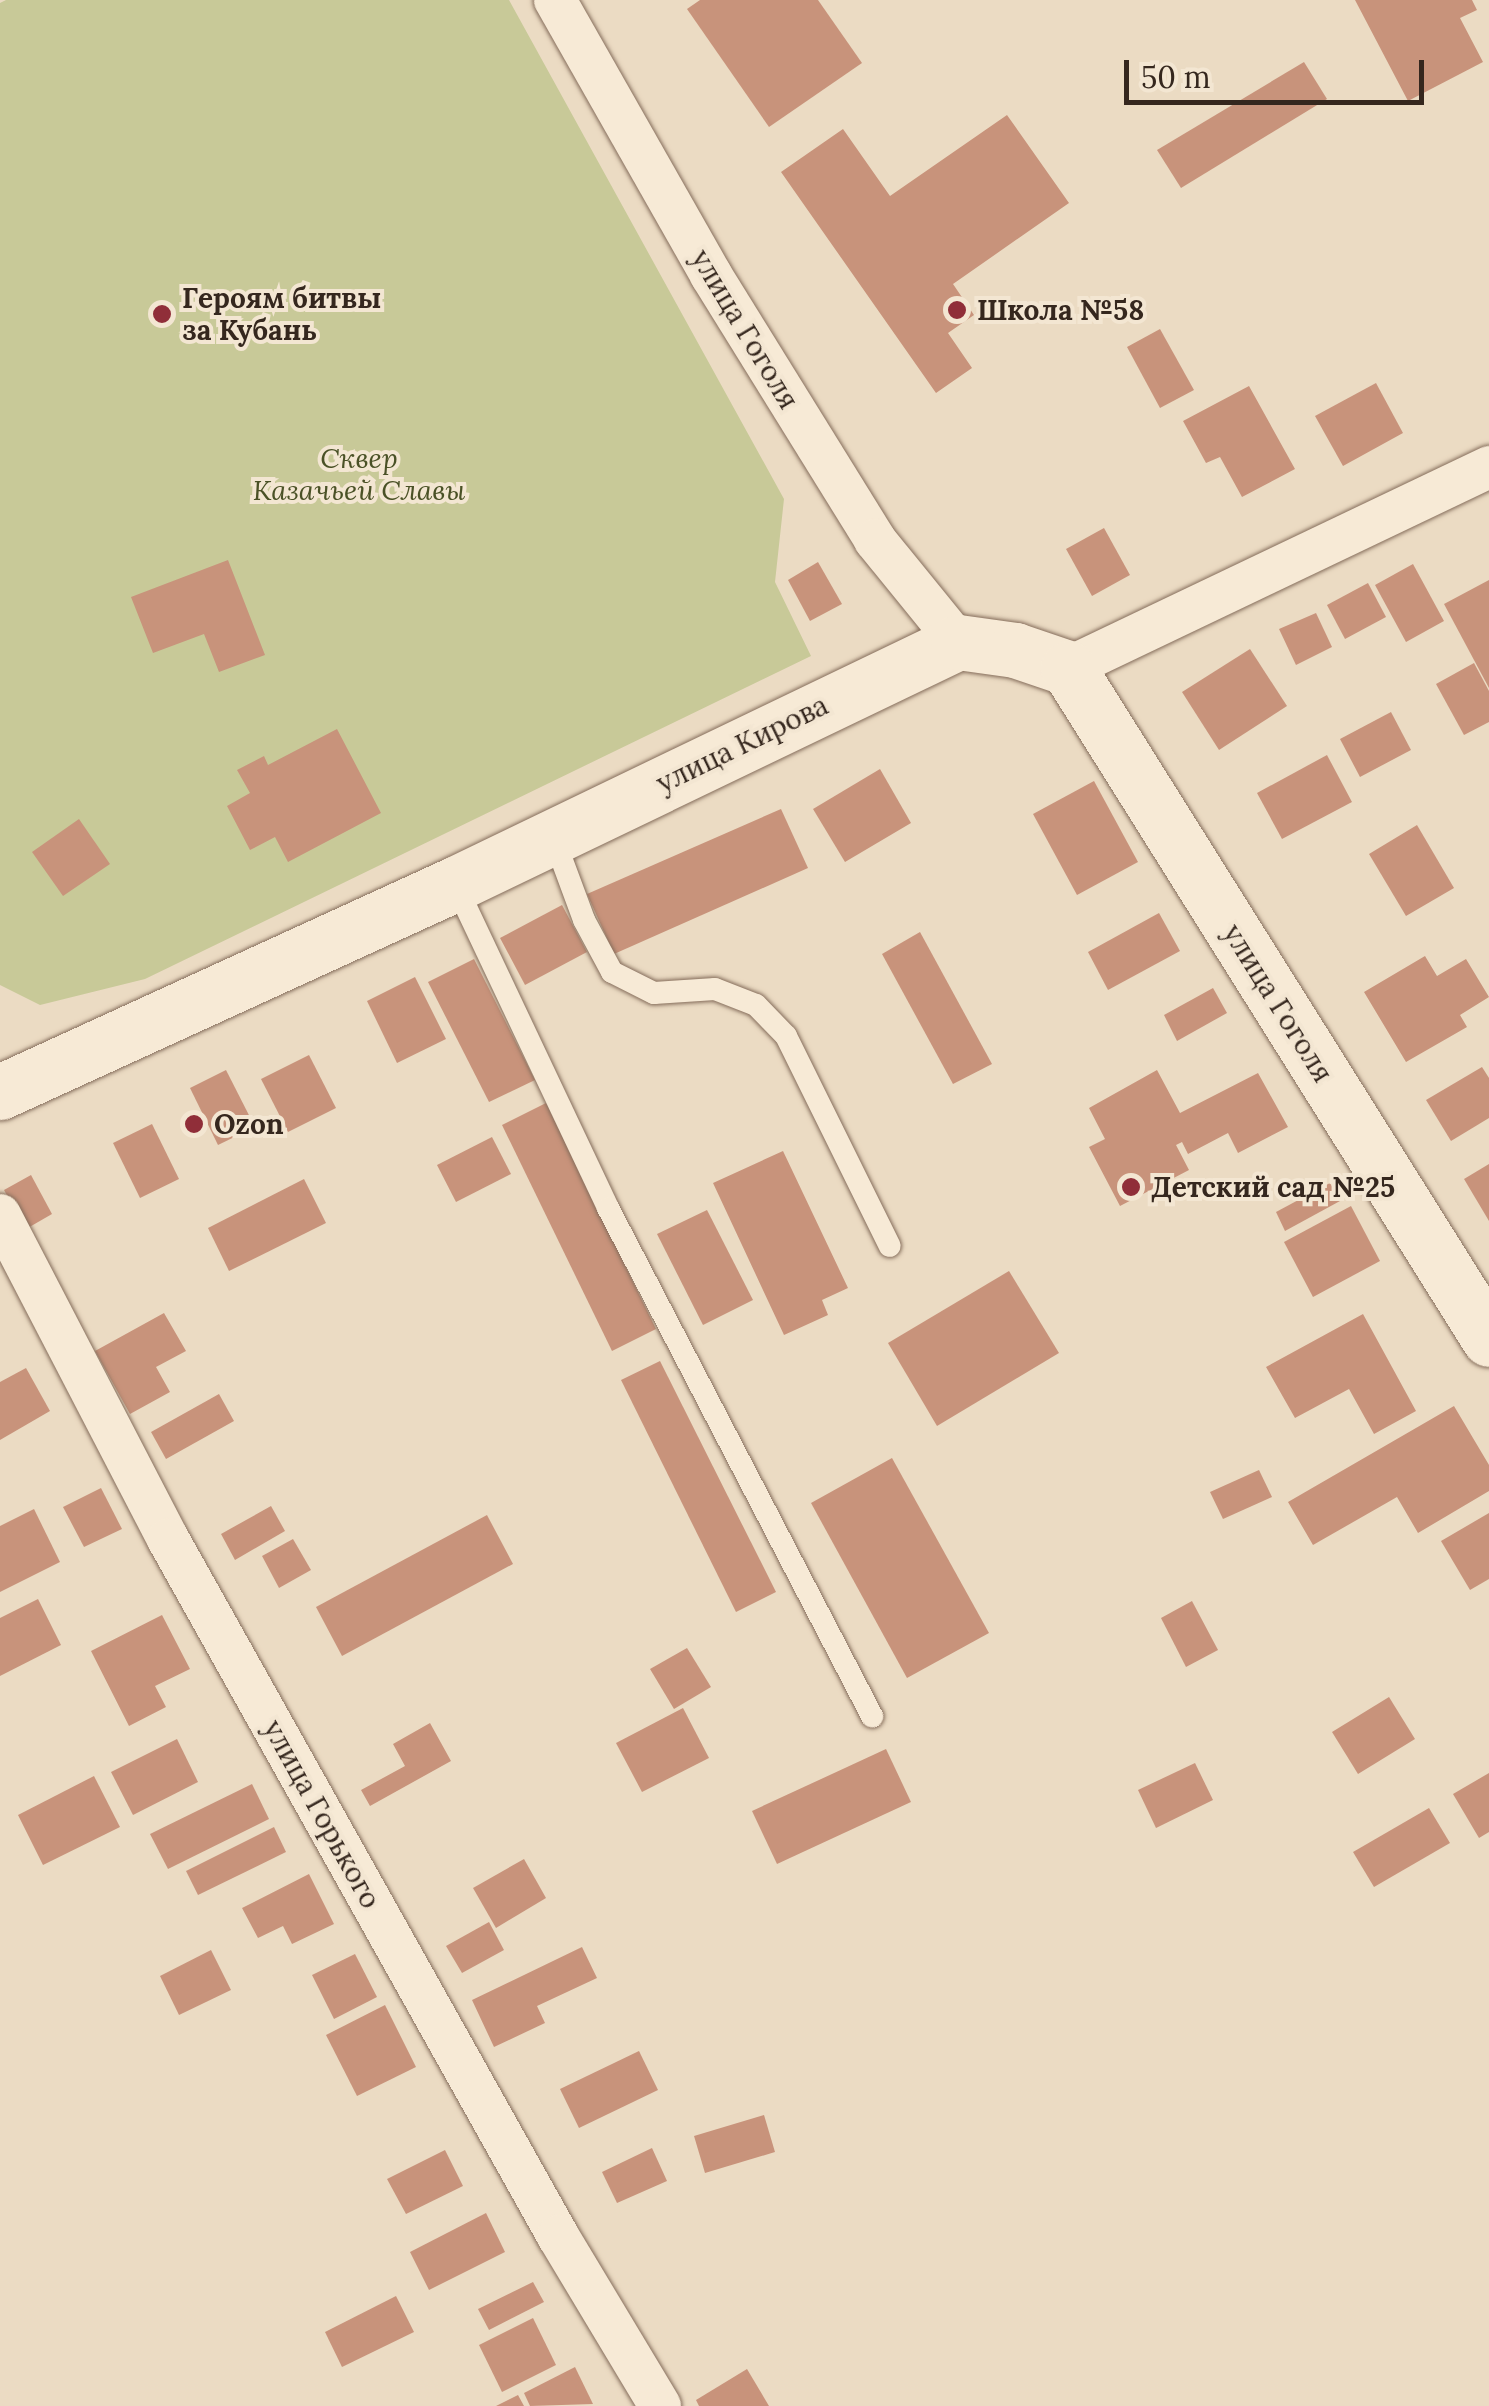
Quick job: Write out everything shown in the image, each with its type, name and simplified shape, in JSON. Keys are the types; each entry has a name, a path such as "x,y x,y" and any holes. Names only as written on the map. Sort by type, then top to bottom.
{"main road":[{"path":"958,642 1016,650 1068,668"},
{"name":"улица Кирова","path":"0,1092 455,884 958,642"},
{"name":"улица Гоголя","path":"1068,668 1489,1338"}],"street":[{"name":"улица Гоголя","path":"555,0 711,274 875,540 958,642"},
{"path":"1068,668 1489,467"},
{"name":"улица Горького","path":"0,1215 168,1539 558,2236 660,2406"}],"lane":[{"path":"553,836 584,920 612,972 654,993 715,989 756,1005 786,1036 890,1246"},
{"path":"455,884 608,1208 872,1716"}],"green space":[{"name":"Сквер Казачьей Славы","path":"509,0 784,499 775,582 811,656 145,979 40,1005 0,985 0,3"}],"building":[{"path":"700,0 818,0 862,63 769,127 687,9"},
{"path":"1355,0 1472,0 1477,10 1460,18 1483,62 1408,101"},
{"path":"1304,62 1327,99 1181,188 1157,150"},
{"path":"1007,115 1069,203 953,284 974,315 948,333 972,368 936,393 781,172 843,129 890,196"},
{"path":"1160,329 1194,390 1160,408 1127,347"},
{"path":"1376,383 1403,433 1343,466 1315,416"},
{"path":"1249,386 1295,469 1242,497 1220,457 1206,463 1183,421"},
{"path":"1104,528 1130,575 1092,596 1066,549"},
{"path":"228,560 265,655 219,672 204,634 153,653 131,597"},
{"path":"818,562 842,604 810,621 788,580"},
{"path":"1413,564 1444,621 1406,642 1375,585"},
{"path":"1489,580 1489,688 1444,604"},
{"path":"1368,583 1386,617 1345,639 1327,605"},
{"path":"1316,613 1332,647 1296,665 1279,629"},
{"path":"1250,649 1287,706 1219,750 1182,692"},
{"path":"1474,663 1489,691 1489,722 1464,735 1436,684"},
{"path":"1391,712 1411,750 1360,777 1340,739"},
{"path":"337,729 381,813 288,862 275,837 250,850 227,806 250,793 237,770 264,756 268,765"},
{"path":"1327,755 1352,802 1282,839 1257,793"},
{"path":"880,769 911,823 845,862 813,809"},
{"path":"1094,781 1138,862 1077,895 1033,814"},
{"path":"781,809 808,868 614,954 587,894"},
{"path":"79,819 110,864 63,896 32,852"},
{"path":"1417,825 1454,888 1406,916 1369,854"},
{"path":"562,905 587,952 525,985 500,938"},
{"path":"1159,913 1180,951 1108,990 1088,952"},
{"path":"920,932 992,1064 953,1084 882,954"},
{"path":"1425,956 1437,976 1466,959 1489,997 1460,1015 1467,1027 1406,1062 1364,992"},
{"path":"474,959 535,1080 489,1102 428,982"},
{"path":"415,977 446,1039 397,1063 367,1001"},
{"path":"1213,988 1227,1013 1177,1041 1164,1015"},
{"path":"309,1055 336,1108 288,1132 261,1079"},
{"path":"1482,1067 1489,1078 1489,1118 1451,1141 1426,1100"},
{"path":"226,1070 255,1127 218,1145 190,1088"},
{"path":"1157,1070 1180,1113 1258,1073 1288,1127 1238,1153 1228,1133 1188,1154 1182,1142 1176,1145 1189,1170 1120,1206 1089,1147 1105,1139 1089,1108"},
{"path":"546,1103 656,1329 612,1351 502,1125"},
{"path":"152,1124 179,1179 140,1198 113,1143"},
{"path":"492,1137 511,1174 456,1202 437,1165"},
{"path":"783,1151 848,1288 822,1300 828,1315 784,1335 713,1183"},
{"path":"1489,1164 1489,1221 1464,1179"},
{"path":"31,1175 52,1214 26,1229 4,1190"},
{"path":"304,1179 326,1223 229,1271 208,1228"},
{"path":"1330,1183 1340,1201 1285,1231 1276,1212"},
{"path":"1351,1206 1380,1261 1313,1297 1284,1242"},
{"path":"707,1210 753,1300 703,1325 657,1234"},
{"path":"1009,1271 1059,1353 937,1426 888,1343"},
{"path":"164,1313 186,1351 156,1367 170,1392 130,1414 95,1351"},
{"path":"1363,1314 1416,1411 1374,1434 1349,1389 1295,1418 1266,1367"},
{"path":"660,1361 776,1592 736,1612 621,1380"},
{"path":"26,1368 50,1411 0,1440 0,1382"},
{"path":"219,1394 234,1421 166,1459 151,1432"},
{"path":"1454,1406 1489,1465 1489,1491 1418,1533 1397,1497 1313,1545 1288,1502"},
{"path":"892,1458 989,1633 907,1678 811,1503"},
{"path":"1259,1470 1272,1497 1223,1519 1210,1492"},
{"path":"101,1488 122,1529 84,1547 63,1507"},
{"path":"271,1506 285,1531 235,1560 221,1534"},
{"path":"34,1509 60,1562 0,1592 0,1526"},
{"path":"1489,1513 1489,1579 1470,1590 1441,1541"},
{"path":"487,1515 513,1564 342,1656 316,1607"},
{"path":"293,1539 311,1570 279,1588 262,1556"},
{"path":"38,1599 61,1645 0,1676 0,1618"},
{"path":"1192,1601 1218,1650 1186,1667 1161,1618"},
{"path":"162,1615 190,1669 155,1686 166,1707 129,1726 91,1651"},
{"path":"687,1648 711,1687 674,1709 650,1669"},
{"path":"1389,1697 1415,1739 1358,1774 1332,1732"},
{"path":"683,1708 709,1758 642,1792 616,1743"},
{"path":"430,1723 451,1761 370,1806 361,1790 405,1766 393,1744"},
{"path":"177,1739 198,1782 133,1815 111,1772"},
{"path":"886,1749 911,1802 777,1864 752,1811"},
{"path":"1195,1763 1213,1800 1156,1828 1138,1790"},
{"path":"1489,1773 1489,1832 1479,1838 1453,1794"},
{"path":"94,1776 120,1827 43,1865 18,1815"},
{"path":"252,1784 269,1819 168,1869 150,1834"},
{"path":"1429,1808 1450,1843 1374,1887 1353,1852"},
{"path":"274,1827 286,1852 198,1895 186,1871"},
{"path":"524,1859 546,1898 496,1928 473,1888"},
{"path":"309,1874 334,1924 292,1944 283,1926 258,1938 242,1908"},
{"path":"489,1922 504,1950 462,1973 446,1946"},
{"path":"582,1947 597,1978 537,2006 545,2023 494,2047 472,2000"},
{"path":"211,1950 231,1990 179,2015 160,1976"},
{"path":"355,1954 377,1997 334,2019 312,1975"},
{"path":"385,2005 416,2067 357,2096 326,2035"},
{"path":"639,2051 658,2090 579,2128 560,2089"},
{"path":"764,2115 775,2152 705,2173 694,2136"},
{"path":"652,2148 667,2181 617,2203 602,2172"},
{"path":"445,2150 463,2186 406,2214 387,2179"},
{"path":"486,2213 505,2252 429,2290 410,2252"},
{"path":"533,2282 544,2302 489,2330 478,2309"},
{"path":"396,2296 414,2332 342,2367 325,2332"},
{"path":"533,2318 556,2365 502,2392 479,2345"},
{"path":"575,2367 593,2404 530,2406 524,2393"},
{"path":"747,2369 769,2406 699,2406 696,2400"},
{"path":"518,2395 524,2406 496,2406"}],"place":[{"name":"Школа №58","path":"957,310"},
{"name":"Героям битвы за Кубань","path":"162,314"},
{"name":"Ozon","path":"194,1124"},
{"name":"Детский сад №25","path":"1131,1187"}]}
